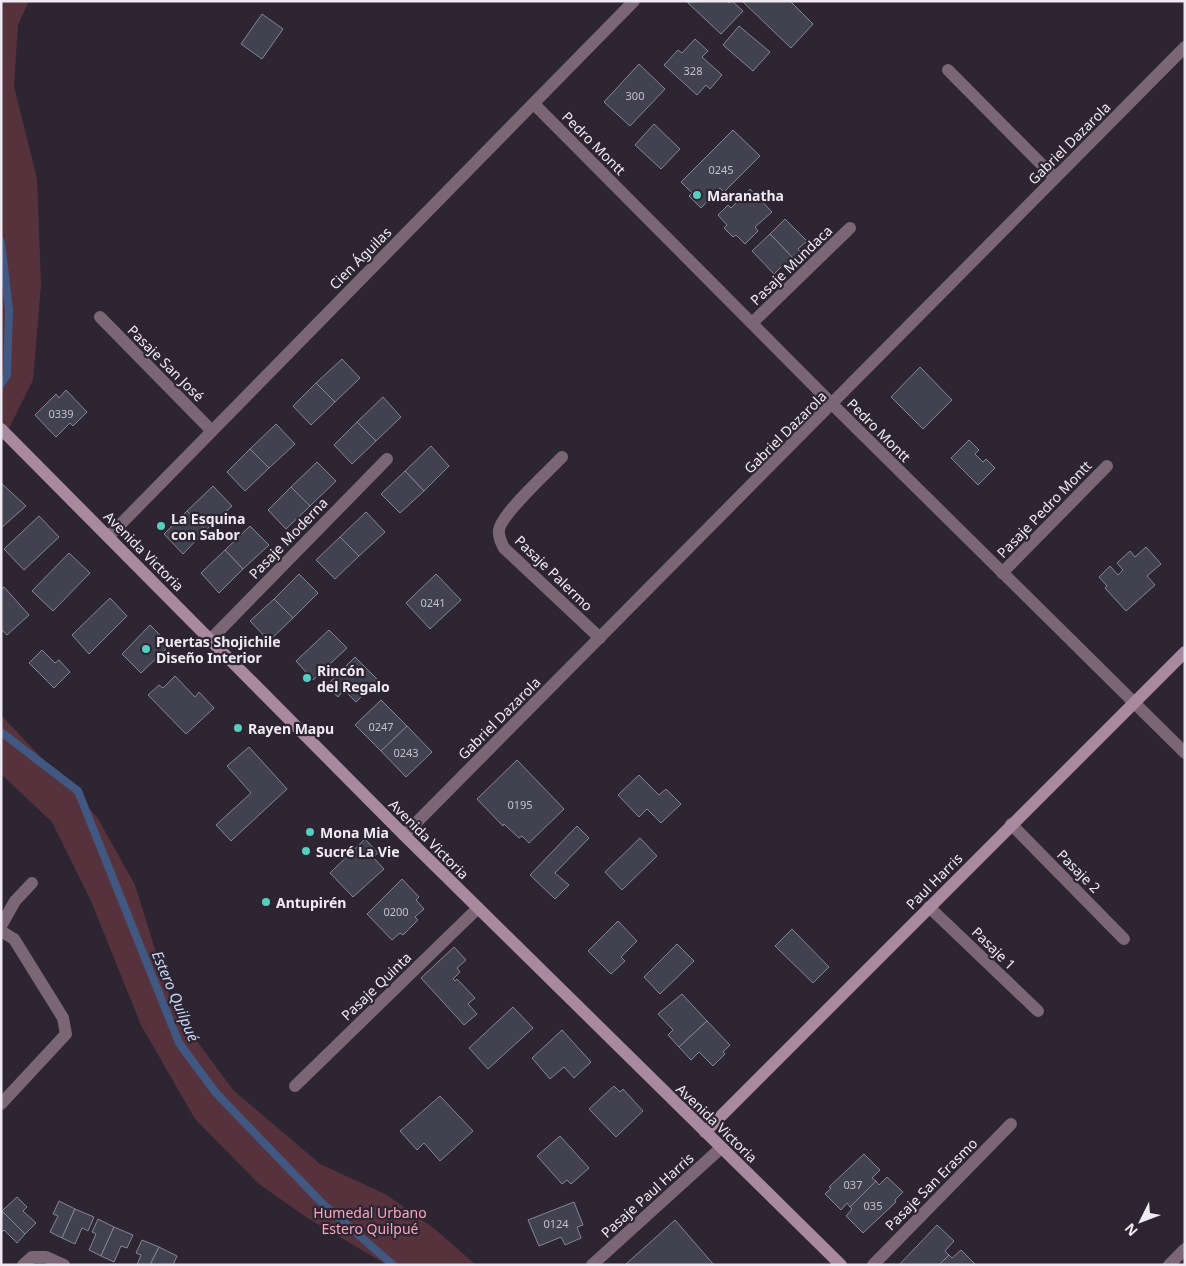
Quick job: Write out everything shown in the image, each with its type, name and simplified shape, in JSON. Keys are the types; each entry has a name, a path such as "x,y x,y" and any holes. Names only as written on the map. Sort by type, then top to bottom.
{"street":[{"name":"Cien Águilas","path":"109,536 634,1"},
{"name":"Gabriel Dazarola","path":"404,835 833,405 1185,47"},
{"path":"948,70 1055,178"},
{"name":"Pedro Montt","path":"534,104 833,405 1185,753"},
{"name":"Pasaje Mundaca","path":"752,323 850,228"},
{"name":"Pasaje San José","path":"100,318 211,430"},
{"name":"Avenida Victoria","path":"4,431 404,835 841,1265"},
{"name":"Pasaje Palermo","path":"562,457 506,516 499,530 500,540 504,548 600,638"},
{"name":"Pasaje Moderna","path":"211,639 387,458"},
{"name":"Pasaje Pedro Montt","path":"1002,573 1107,466"},
{"name":"Paul Harris","path":"705,1132 1185,652"},
{"name":"Pasaje 2","path":"1011,824 1124,939"},
{"path":"1,926 15,901 32,883"},
{"name":"Pasaje 1","path":"929,907 1038,1012"},
{"name":"Pasaje Quinta","path":"296,1086 478,908"},
{"path":"1,930 14,939 63,1018 66,1034 1,1104"},
{"name":"Pasaje San Erasmo","path":"873,1265 1012,1124"},
{"name":"Pasaje Paul Harris","path":"592,1265 721,1148"},
{"path":"1169,1265 1185,1248"},
{"path":"23,1265 32,1257 46,1257 64,1265"}],"green space":[{"path":"1,1 29,1 18,25 14,87 37,179 41,284 33,380 1,444"},
{"name":"Humedal Urbano Estero Quilpué","path":"1,715 97,817 135,885 174,1010 233,1090 320,1164 387,1195 436,1230 476,1265 387,1265 306,1217 259,1184 195,1119 141,1025 91,901 52,822 1,774"}],"building":[{"path":"727,1 729,3 732,1 743,11 721,34 687,2"},
{"path":"742,1 790,1 813,24 791,48"},
{"path":"262,14 283,29 262,59 241,44"},
{"path":"739,26 770,52 753,71 723,45"},
{"path":"695,39 708,51 702,57 722,75 710,89 706,85 697,95 664,65 678,50 682,53"},
{"path":"639,64 665,89 630,126 604,102"},
{"path":"654,124 680,149 661,169 635,145"},
{"path":"733,130 760,156 724,192 720,188 701,208 689,196 692,193 681,182"},
{"path":"750,189 772,212 755,227 758,231 745,244 736,235 733,237 724,228 727,225 718,215 728,205 731,208"},
{"path":"785,219 807,241 798,249 801,252 794,259 770,234"},
{"path":"770,234 794,259 787,266 785,263 774,274 752,251"},
{"path":"342,359 360,378 335,402 316,383"},
{"path":"920,367 952,400 923,429 891,397"},
{"path":"316,383 335,402 311,425 293,406"},
{"path":"66,390 87,412 73,426 70,423 56,437 35,415 56,394 59,398"},
{"path":"383,397 401,417 376,441 357,422"},
{"path":"357,422 376,441 352,464 334,445"},
{"path":"276,424 295,444 269,468 250,449"},
{"path":"969,440 979,450 975,454 983,462 986,459 995,468 978,485 951,458"},
{"path":"431,446 449,466 424,491 405,471"},
{"path":"250,449 269,468 245,491 227,472"},
{"path":"317,462 336,481 310,506 291,487"},
{"path":"405,471 424,491 400,513 381,494"},
{"path":"1,483 26,506 1,528"},
{"path":"213,486 232,506 206,530 187,511"},
{"path":"291,487 310,506 286,529 268,510"},
{"path":"187,511 206,530 183,554 164,534"},
{"path":"366,512 385,532 359,556 340,537"},
{"path":"39,516 59,537 24,570 4,549"},
{"path":"250,526 269,545 243,569 225,550"},
{"path":"340,537 359,556 335,579 316,560"},
{"path":"1146,547 1161,564 1147,576 1155,585 1126,611 1105,588 1107,586 1099,577 1110,566 1118,575 1123,570 1117,563 1130,551 1135,557"},
{"path":"225,550 243,569 219,593 201,573"},
{"path":"69,553 90,573 53,611 32,591"},
{"path":"299,574 318,593 293,618 274,599"},
{"path":"436,574 461,600 430,629 406,603"},
{"path":"4,587 29,615 7,635 1,629 1,589"},
{"path":"110,598 127,616 89,654 72,635"},
{"path":"274,599 293,618 269,641 250,621"},
{"name":"Puertas Shojichile Diseño Interior","path":"150,625 170,645 141,673 122,654"},
{"path":"329,630 347,648 313,680 296,661"},
{"path":"42,650 55,663 59,660 70,672 54,688 29,663"},
{"path":"355,657 378,680 356,702 344,690 338,697 326,686"},
{"path":"175,676 195,697 199,692 214,708 186,734 148,695 159,685 163,688"},
{"path":"381,700 407,726 381,751 355,725"},
{"path":"407,726 432,752 406,777 381,751"},
{"path":"249,747 287,789 231,841 216,825 251,793 227,766"},
{"path":"517,760 564,809 529,843 522,836 519,838 504,824 503,826 477,799"},
{"path":"639,775 659,795 666,789 681,804 661,823 647,809 639,817 618,795"},
{"path":"577,826 589,838 555,873 569,885 555,899 530,875"},
{"path":"640,838 657,856 622,890 605,872"},
{"path":"365,839 378,853 373,857 384,869 353,897 330,873"},
{"path":"402,879 419,897 416,900 424,909 415,917 418,920 403,935 400,933 392,940 367,914"},
{"path":"618,921 637,941 621,957 625,961 611,974 588,951"},
{"path":"792,929 829,967 813,983 775,946"},
{"path":"677,944 694,961 660,994 644,977"},
{"path":"454,947 466,960 457,968 460,972 453,979 455,981 457,979 475,998 468,1004 477,1014 464,1025 421,978"},
{"path":"682,994 707,1021 679,1047 668,1035 673,1030 658,1014"},
{"path":"513,1007 533,1028 488,1069 469,1048"},
{"path":"707,1021 730,1045 723,1052 725,1054 713,1066 699,1052 691,1060 679,1047"},
{"path":"562,1030 591,1062 574,1078 564,1067 550,1079 532,1058"},
{"path":"614,1086 620,1092 623,1089 643,1111 616,1137 589,1109"},
{"path":"440,1096 473,1131 440,1161 424,1143 417,1150 400,1131"},
{"path":"560,1136 589,1168 571,1184 567,1180 562,1184 537,1156"},
{"path":"864,1154 880,1170 872,1178 876,1181 850,1207 847,1203 841,1210 825,1194 831,1188 829,1187"},
{"path":"887,1177 903,1192 895,1200 896,1202 863,1233 846,1216 852,1209 850,1207 876,1181 879,1185"},
{"path":"17,1197 27,1207 23,1211 36,1223 25,1234 2,1211"},
{"path":"59,1201 75,1209 62,1238 50,1232 58,1216 53,1214"},
{"path":"574,1202 583,1225 577,1227 581,1238 565,1245 561,1237 539,1246 528,1220"},
{"path":"75,1209 94,1217 88,1231 82,1228 75,1244 62,1238"},
{"path":"2,1211 25,1234 17,1243 4,1230 1,1233"},
{"path":"98,1219 114,1227 101,1256 89,1250 96,1234 92,1232"},
{"path":"675,1220 714,1265 625,1265"},
{"path":"937,1225 954,1241 945,1251 949,1255 939,1265 899,1265"},
{"path":"114,1227 133,1235 127,1248 121,1246 114,1262 101,1256"},
{"path":"142,1240 159,1247 150,1265 137,1265 141,1255 136,1253"},
{"path":"159,1247 177,1256 173,1265 150,1265"},
{"path":"961,1250 976,1265 939,1265 949,1255 952,1258"}],"waterway":[{"name":"Estero Quilpué","path":"1,242 9,310 7,375 1,384"},
{"name":"Estero Quilpué","path":"1,732 78,791 179,1043 216,1093 322,1203 393,1265"}],"place":[{"name":"Maranatha","path":"697,195"},
{"name":"La Esquina con Sabor","path":"161,526"},
{"name":"Puertas Shojichile Diseño Interior","path":"146,649"},
{"name":"Rincón del Regalo","path":"307,678"},
{"name":"Rayen Mapu","path":"238,728"},
{"name":"Mona Mia","path":"310,832"},
{"name":"Sucré La Vie","path":"306,851"},
{"name":"Antupirén","path":"266,902"}]}
